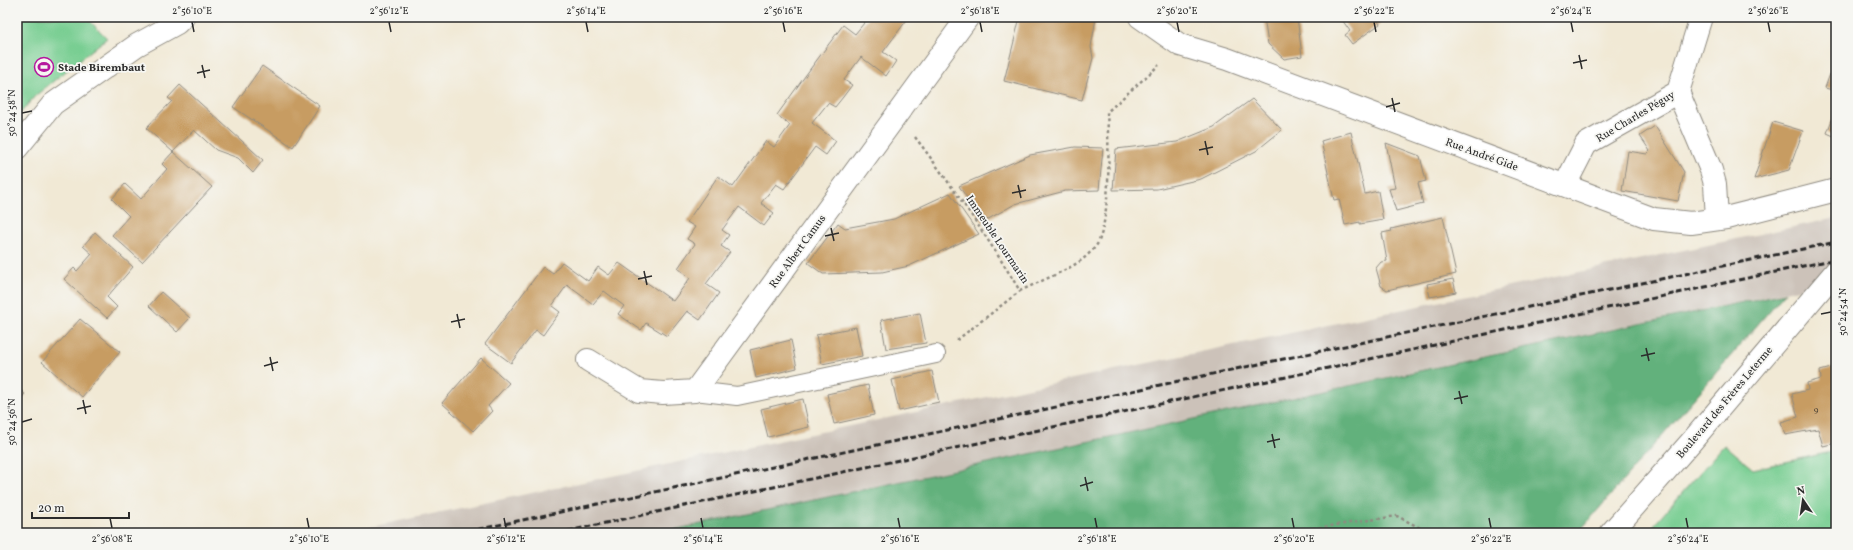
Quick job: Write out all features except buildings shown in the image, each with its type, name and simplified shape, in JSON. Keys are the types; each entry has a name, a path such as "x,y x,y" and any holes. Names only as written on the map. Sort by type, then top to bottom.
{"street":[{"path":"17,148 53,104 138,45 183,17"},
{"name":"Rue Albert Camus","path":"695,391 968,17"},
{"name":"Rue André Gide","path":"1140,17 1180,45 1227,59 1654,219 1691,222 1717,219 1782,205 1836,190"},
{"name":"Rue Charles Péguy","path":"1565,185 1586,144 1678,92 1701,17"},
{"path":"1678,92 1712,170 1715,184 1717,219"},
{"name":"Boulevard des Frères Leterme","path":"1611,533 1691,442 1836,271"},
{"path":"588,360 639,391 695,391"}],"lane":[{"path":"695,391 737,396 936,354"}],"path":[{"name":"Immeuble Lourmarin","path":"897,113 948,180 986,234 1020,291 1083,259 1098,244 1104,219 1106,200 1109,145 1107,112 1180,45"},
{"path":"936,354 949,346 1020,291"},
{"path":"1283,533 1397,516 1430,533"}],"shaded area":[{"path":"1836,218 1836,281 659,533 342,533"}],"green space":[{"name":"Stade Birembaut","path":"17,17 86,17 107,38 35,96 17,117"},
{"path":"1785,293 1578,533 659,533"},
{"path":"1724,445 1753,469 1836,451 1836,533 1647,533"}],"railway":[{"path":"461,533 1836,242"},
{"path":"559,533 1836,259"}],"place":[{"name":"Stade Birembaut","path":"44,67"}]}
